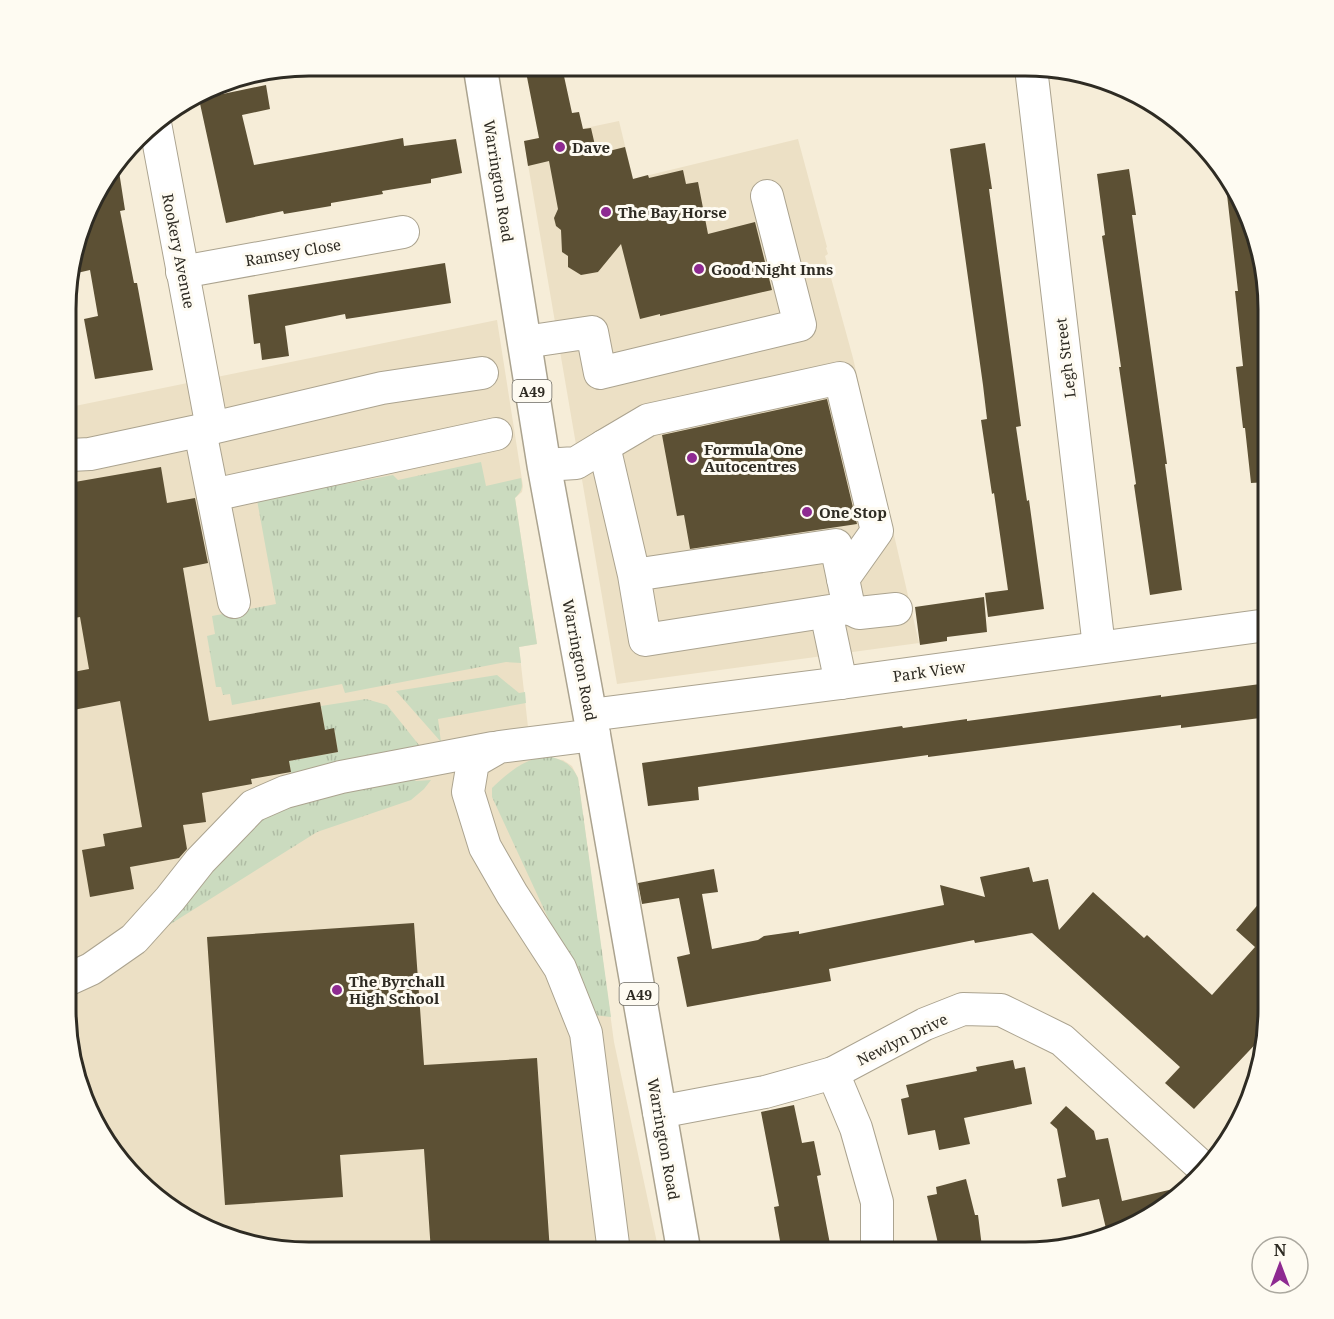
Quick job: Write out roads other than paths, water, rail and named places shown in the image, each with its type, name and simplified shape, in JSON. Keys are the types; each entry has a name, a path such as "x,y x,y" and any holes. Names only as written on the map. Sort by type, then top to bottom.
{"main road":[{"name":"Warrington Road","path":"482,76 544,465 682,1242"}],"street":[{"name":"Legh Street","path":"1032,76 1099,647"},
{"name":"Rookery Avenue","path":"157,133 204,379 206,430 213,495 234,602"},
{"path":"525,342 592,332 600,372 800,325 767,196"},
{"name":"Ramsey Close","path":"182,272 404,232"},
{"path":"76,455 90,454 206,430 382,388 482,373"},
{"path":"544,465 576,463 648,420 840,378 877,531 839,600"},
{"path":"213,495 496,434"},
{"path":"604,446 634,575 645,640 839,600 859,613 896,609"},
{"path":"634,575 836,545 841,683"},
{"name":"Park View","path":"76,976 91,969 134,939 200,861 253,806 285,792 341,777 499,747 592,725 841,683 1258,626"},
{"path":"499,747 473,762 468,792 485,847 512,894 560,968 586,1033 613,1242"},
{"name":"Newlyn Drive","path":"659,1112 765,1092 833,1073 925,1024 963,1009 1001,1010 1062,1040 1199,1164"},
{"path":"833,1073 856,1128 877,1202 877,1242"}],"place":[{"name":"Dave","path":"560,147"},
{"name":"The Bay Horse","path":"606,212"},
{"name":"Good Night Inns","path":"699,269"},
{"name":"Formula One Autocentres","path":"692,458"},
{"name":"One Stop","path":"807,512"},
{"name":"The Byrchall High School","path":"337,990"}]}
